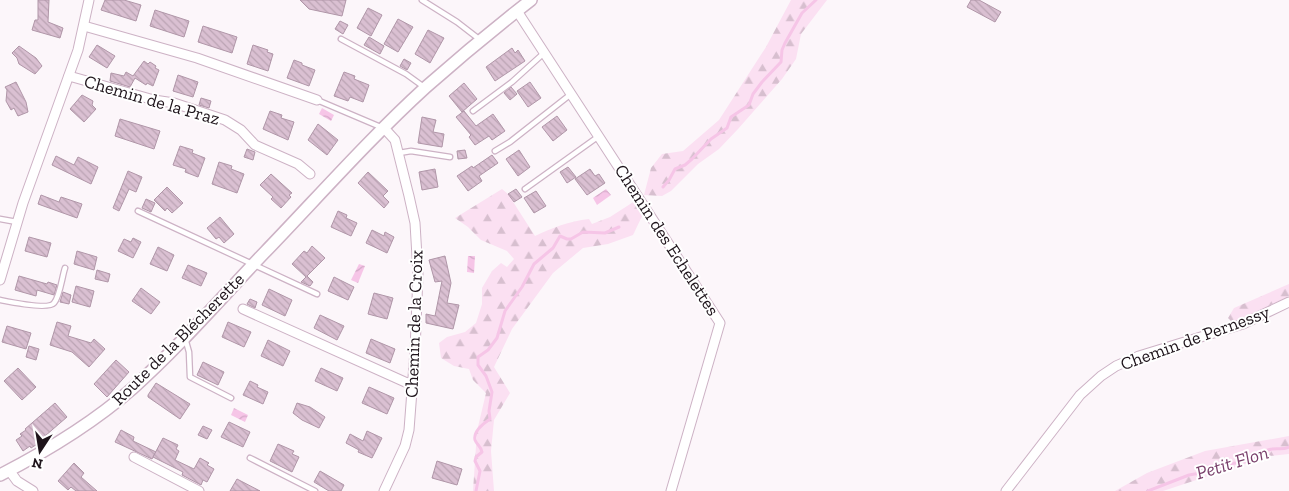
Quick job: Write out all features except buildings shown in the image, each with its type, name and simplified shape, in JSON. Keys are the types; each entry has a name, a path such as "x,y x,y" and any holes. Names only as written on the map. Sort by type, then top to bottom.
{"main road":[{"name":"Route de la Blécherette","path":"3,472 30,460 61,441 108,408 156,366 384,128 425,88 480,40 531,0"}],"street":[{"path":"0,280 17,222 69,76 84,26 89,0"},
{"name":"Chemin des Echelettes","path":"517,11 720,323 671,491"},
{"path":"84,26 198,58 317,100"},
{"name":"Chemin de la Praz","path":"69,76 154,100 174,103 225,120 241,130 255,145 298,164 310,174"},
{"name":"Chemin de la Croix","path":"384,128 395,140 412,206 417,245 418,294 411,417 407,439 384,491"},
{"name":"Chemin de Pernessy","path":"1006,491 1080,395 1108,371 1139,356 1243,324 1289,302"},
{"path":"243,309 349,358 404,382 413,384"},
{"path":"134,457 199,491"},
{"path":"3,472 33,491"}],"lane":[{"path":"422,0 458,22 480,40"},
{"path":"342,39 406,74 425,88"},
{"path":"473,110 512,82 544,53"},
{"path":"495,151 510,142 571,94"},
{"path":"317,100 384,128"},
{"path":"525,189 599,136"},
{"path":"399,153 411,151 450,157"},
{"name":"Route de la Blécherette","path":"138,211 317,294"},
{"path":"0,219 17,222"},
{"path":"0,300 42,306 53,305 65,268"},
{"path":"184,337 189,352 190,377 231,398"},
{"path":"250,458 315,491"}],"green space":[{"path":"791,0 827,0 801,34 796,59 782,79 719,149 698,164 671,191 662,196 644,195 651,168 662,154 683,151 719,120 766,47"},
{"path":"502,189 508,194 535,236 575,221 589,219 592,224 610,217 638,199 645,210 633,235 608,244 583,248 553,273 512,329 494,367 510,393 494,420 491,451 494,491 473,491 477,431 486,393 473,380 469,369 454,366 441,358 439,343 447,337 465,332 476,323 482,304 482,288 492,271 501,263 507,267 514,259 507,251 481,240 468,227 455,218"},
{"path":"1289,284 1289,296 1233,323 1228,318 1234,308"},
{"path":"1289,436 1289,454 1269,456 1163,491 1115,491 1147,473 1205,451"}],"water":[{"path":"322,108 334,115 331,121 319,114"},
{"path":"606,189 611,195 597,205 593,198"},
{"path":"468,256 475,256 474,273 467,272"},
{"path":"359,264 365,266 358,283 351,280"},
{"path":"234,408 248,415 245,422 231,415"}],"waterway":[{"path":"663,187 675,169 685,165 692,159 711,139 727,128 731,117 749,105 753,94 781,62 782,50 802,13 816,0"},
{"path":"476,491 480,471 475,461 476,457 482,452 475,437 479,428 490,419 489,411 492,392 486,376 478,365 478,357 488,350 497,338 505,311 522,287 534,264 553,248 560,236 571,239 583,232 605,233 619,227"},
{"name":"Petit Flon","path":"1148,491 1189,475 1212,471 1228,464 1250,461 1260,453 1269,450 1289,447"}]}
